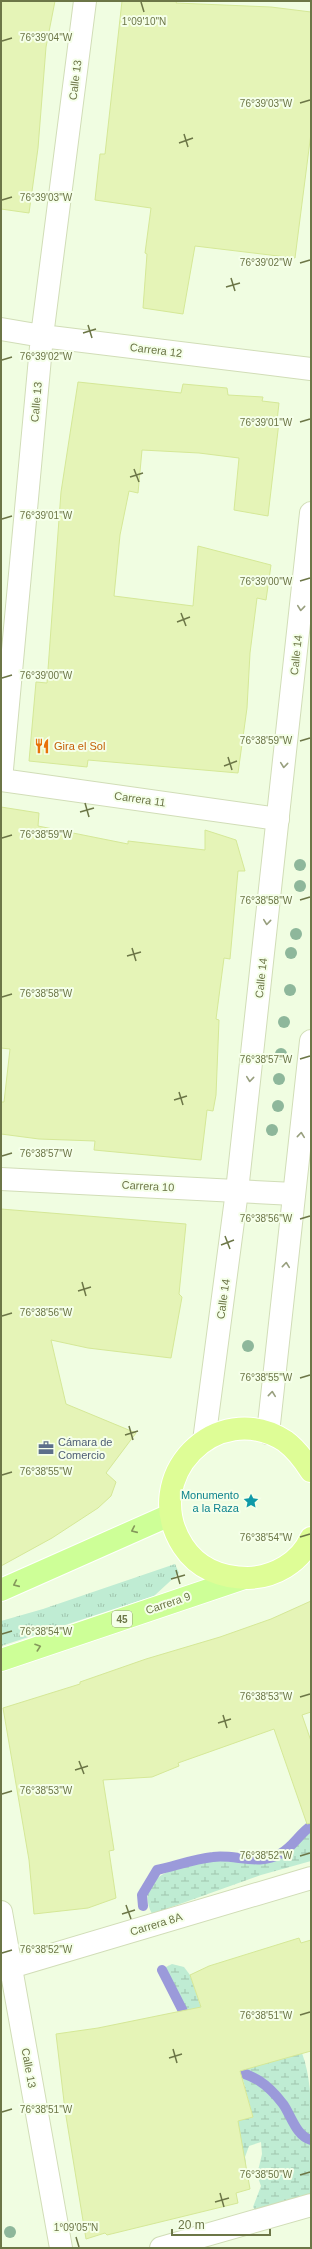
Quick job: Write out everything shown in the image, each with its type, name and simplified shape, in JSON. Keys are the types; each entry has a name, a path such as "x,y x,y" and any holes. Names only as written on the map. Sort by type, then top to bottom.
{"highway":[{"path":"311,1471 300,1455 291,1446 268,1433 252,1430 235,1430 219,1433 204,1441 183,1460 176,1473 169,1500 170,1514 180,1542 188,1554 204,1568 223,1576 244,1578 264,1577 311,1559"},
{"path":"282,1569 297,1558 311,1538"}],"main road":[{"path":"1,1590 170,1514"},
{"name":"Carrera 9","path":"1,1660 244,1578"}],"street":[{"name":"Calle 13","path":"1,780 42,336 85,1"},
{"name":"Carrera 12","path":"1,329 42,336 311,369"},
{"name":"Calle 14","path":"204,1441 237,1191 311,513"},
{"name":"Carrera 11","path":"1,780 278,819"},
{"path":"268,1433 311,1041"},
{"name":"Carrera 10","path":"1,1179 294,1194"},
{"name":"Carrera 8A","path":"6,1969 311,1878"},
{"name":"Calle 13","path":"1,1912 6,1969 61,2248"},
{"path":"161,2248 311,2205"}],"green space":[{"path":"175,1564 179,1573 154,1596 1,1646 1,1621 43,1609"},
{"path":"311,1830 311,1861 261,1875 152,1914 148,1900 149,1889 155,1880 164,1874 201,1862 228,1861 264,1863 271,1861 290,1852"},
{"path":"172,1964 184,1967 190,1975 218,2059 302,2053 308,2074 311,2106 311,2138 297,2124 287,2106 267,2082 246,2070 221,2067 193,2024 164,1968"},
{"path":"242,2076 255,2079 265,2086 273,2095 294,2129 302,2137 311,2142 311,2205 262,2219 253,2207 261,2186 257,2175 262,2154 261,2142 249,2146 245,2157 246,2166 228,2123 253,2117"}],"building":[{"path":"1,1 55,1 46,47 38,148 29,213 1,209"},
{"path":"122,1 177,1 176,3 271,7 311,12 311,133 295,258 195,246 183,314 143,308 147,254 145,253 151,208 95,200 100,154 105,154"},
{"path":"78,382 181,393 183,384 227,388 228,395 263,397 262,401 279,403 277,421 279,422 268,516 234,510 239,458 199,453 142,450 138,493 129,491 120,535 114,596 193,606 198,546 271,565 266,600 257,598 250,653 247,708 238,773 88,760 87,767 29,761 36,682 47,683 61,492"},
{"path":"1,807 39,813 38,826 128,844 128,841 205,850 205,830 236,840 245,871 238,871 230,959 224,958 216,1019 219,1020 216,1095 213,1111 207,1110 201,1160 94,1150 95,1141 39,1139 1,1134 1,1102 4,1102 10,1049 1,1048"},
{"path":"1,1209 186,1224 179,1294 182,1297 171,1358 88,1348 51,1340 66,1404 136,1433 106,1473 116,1482 111,1496 98,1508 52,1538 1,1566"},
{"path":"311,1601 311,1712 302,1715 311,1741 311,1823 307,1824 274,1729 178,1763 179,1766 152,1777 103,1780 114,1850 109,1851 116,1898 88,1908 34,1914 29,1860 3,1708 80,1684 80,1682 146,1659 220,1637 271,1619"},
{"path":"299,1938 301,1943 311,1940 311,2051 240,2071 253,2117 238,2121 250,2189 236,2193 238,2203 107,2235 105,2233 86,2239 65,2110 56,2034 98,2028 201,2007 190,1975 209,1966"}],"waterway":[{"path":"143,1906 142,1895 157,1870 213,1857 255,1859 272,1857 285,1851 311,1826"},
{"path":"162,1970 188,2021"},
{"path":"227,2069 259,2080 271,2090 283,2104 294,2125 301,2134 311,2140"}],"place":[{"name":"Gira el Sol","path":"42,746"},
{"name":"Cámara de Comercio","path":"46,1448"},
{"name":"Monumento a la Raza","path":"251,1501"}]}
